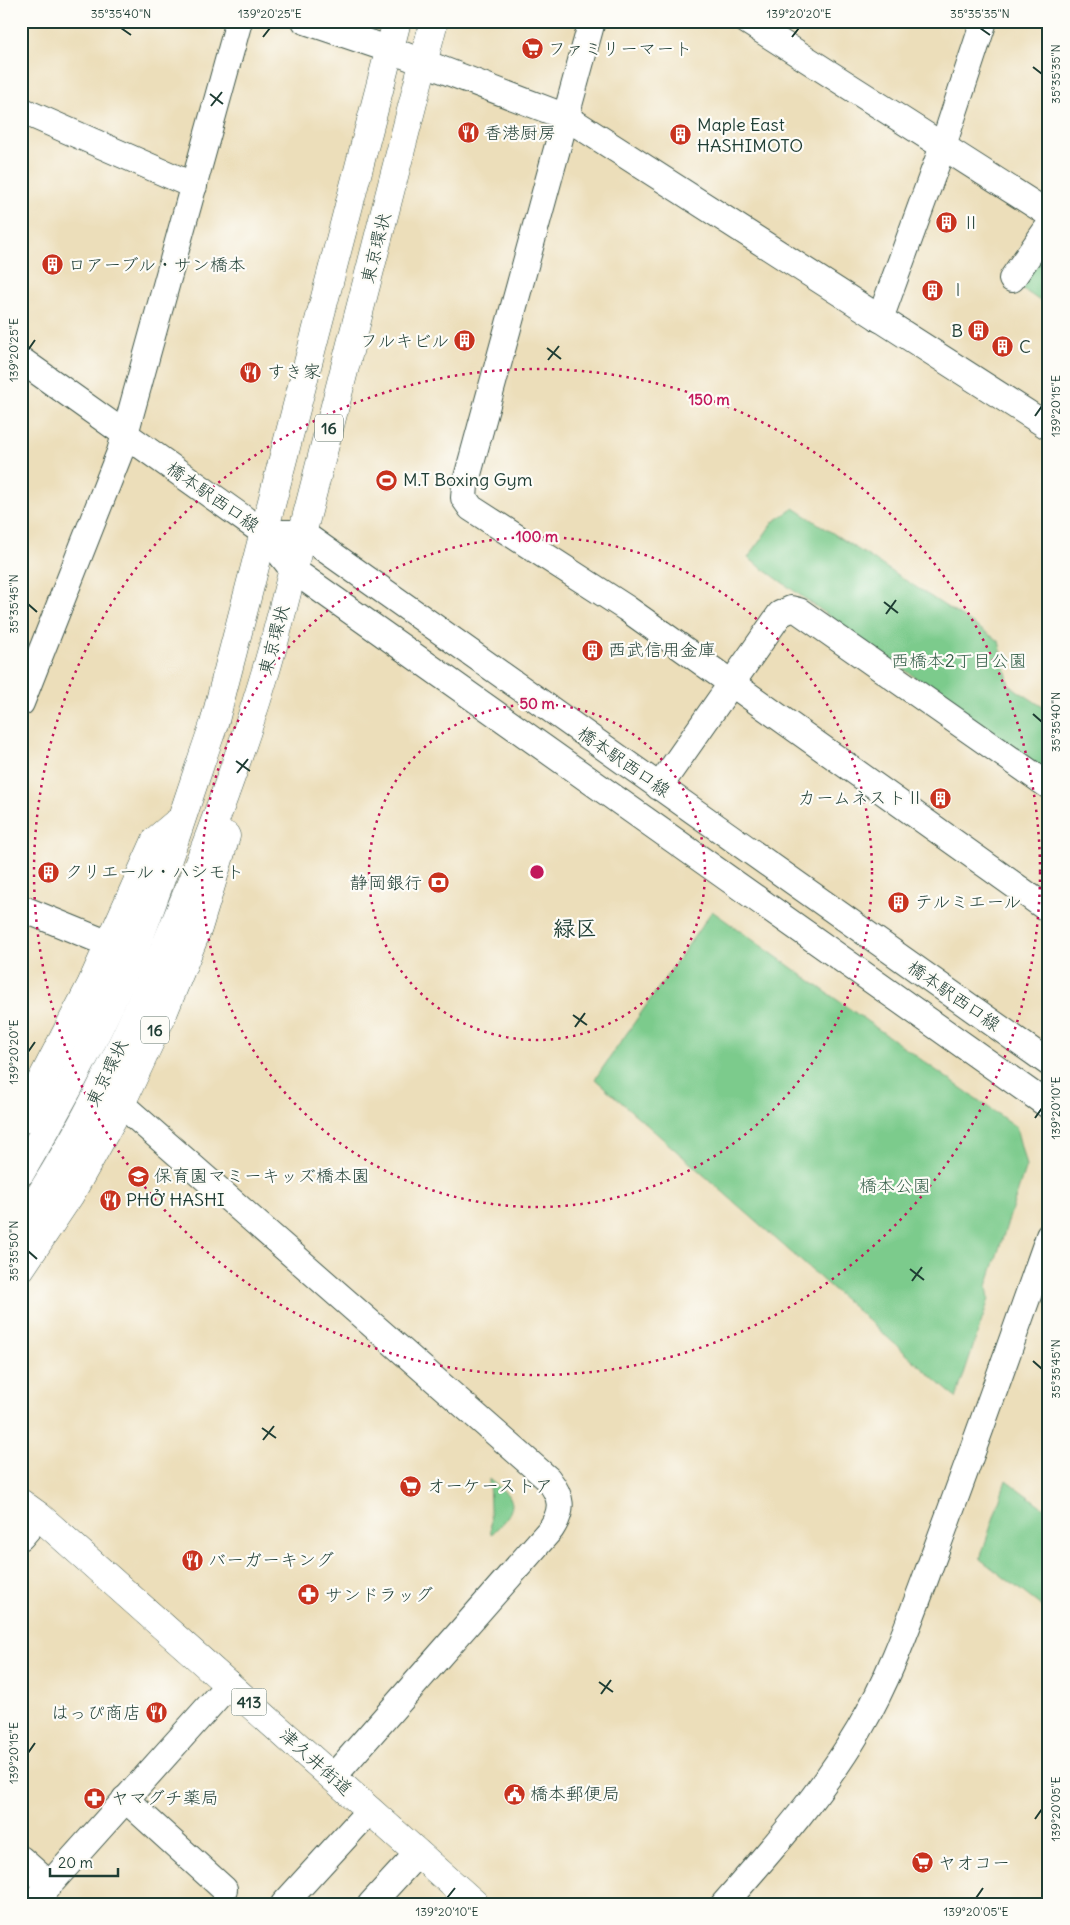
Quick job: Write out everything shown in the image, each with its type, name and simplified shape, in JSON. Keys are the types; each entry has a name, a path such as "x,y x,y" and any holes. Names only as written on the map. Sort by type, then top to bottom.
{"highway":[{"name":"東京環状","path":"21,1172 73,1081 118,988 165,869 180,819 214,724 388,49 397,21"},
{"name":"東京環状","path":"21,1224 43,1190 94,1100 128,1032 190,885 234,770 264,680 434,21"},
{"name":"16","path":"21,1268 70,1195 121,1104 162,1016 198,928 226,839 234,770"},
{"name":"16","path":"26,1103 92,985 156,840 180,819"},
{"name":"津久井街道","path":"30,1509 475,1904"}],"street":[{"path":"21,703 120,452 239,21"},
{"path":"305,21 388,49 566,117 1049,427"},
{"path":"592,21 465,486 464,498 470,508 626,608 1049,910"},
{"path":"747,21 1049,214"},
{"path":"880,319 943,146 984,21"},
{"path":"21,110 194,186"},
{"path":"1012,279 1049,226"},
{"name":"橋本駅西口線","path":"21,360 264,533 293,570 1049,1106"},
{"name":"橋本駅西口線","path":"264,533 302,533 1049,1063"},
{"path":"659,787 780,614 791,609 800,611 1049,786"},
{"path":"21,908 109,944"},
{"path":"121,1104 548,1479 559,1497 558,1515 551,1529 333,1777"},
{"path":"724,1904 798,1819 829,1776 859,1730 884,1681 906,1631 951,1510 1049,1236"},
{"path":"21,1537 30,1509"},
{"path":"21,1859 40,1898 125,1799 229,1684"},
{"path":"125,1799 224,1889"},
{"path":"284,1904 370,1810"},
{"path":"372,1904 418,1853"}],"green space":[{"path":"1049,240 1049,301 1046,305 1018,286"},
{"name":"西橋本2丁目公園","path":"794,508 999,641 1009,685 1049,711 1049,773 748,558 773,522"},
{"name":"橋本公園","path":"712,911 1016,1127 1026,1166 987,1286 989,1299 956,1398 595,1079"},
{"path":"489,1479 506,1493 512,1503 510,1513 491,1535"},
{"path":"1006,1480 1049,1512 1049,1612 980,1559"}],"place":[{"name":"ファミリーマート","path":"532,49"},
{"name":"香港厨房","path":"468,133"},
{"name":"Maple East HASHIMOTO","path":"681,135"},
{"name":"Ⅱ","path":"946,223"},
{"name":"ロアーブル・サン橋本","path":"52,265"},
{"name":"Ⅰ","path":"933,290"},
{"name":"B","path":"979,331"},
{"name":"フルキビル","path":"465,341"},
{"name":"C","path":"1003,347"},
{"name":"すき家","path":"251,372"},
{"name":"M.T Boxing Gym","path":"387,480"},
{"name":"西武信用金庫","path":"592,650"},
{"name":"カームネストⅡ","path":"940,798"},
{"name":"クリエール・ハシモト","path":"49,872"},
{"name":"静岡銀行","path":"438,883"},
{"name":"テルミエール","path":"899,902"},
{"name":"保育園マミーキッズ橋本園","path":"138,1176"},
{"name":"PHỞ HASHI","path":"110,1200"},
{"name":"オーケーストア","path":"411,1486"},
{"name":"バーガーキング","path":"192,1560"},
{"name":"サンドラッグ","path":"309,1595"},
{"name":"はっぴ商店","path":"157,1713"},
{"name":"橋本郵便局","path":"514,1794"},
{"name":"ヤマグチ薬局","path":"95,1798"},
{"name":"ヤオコー","path":"922,1863"}],"district":[{"name":"緑区","path":"575,928"}]}
